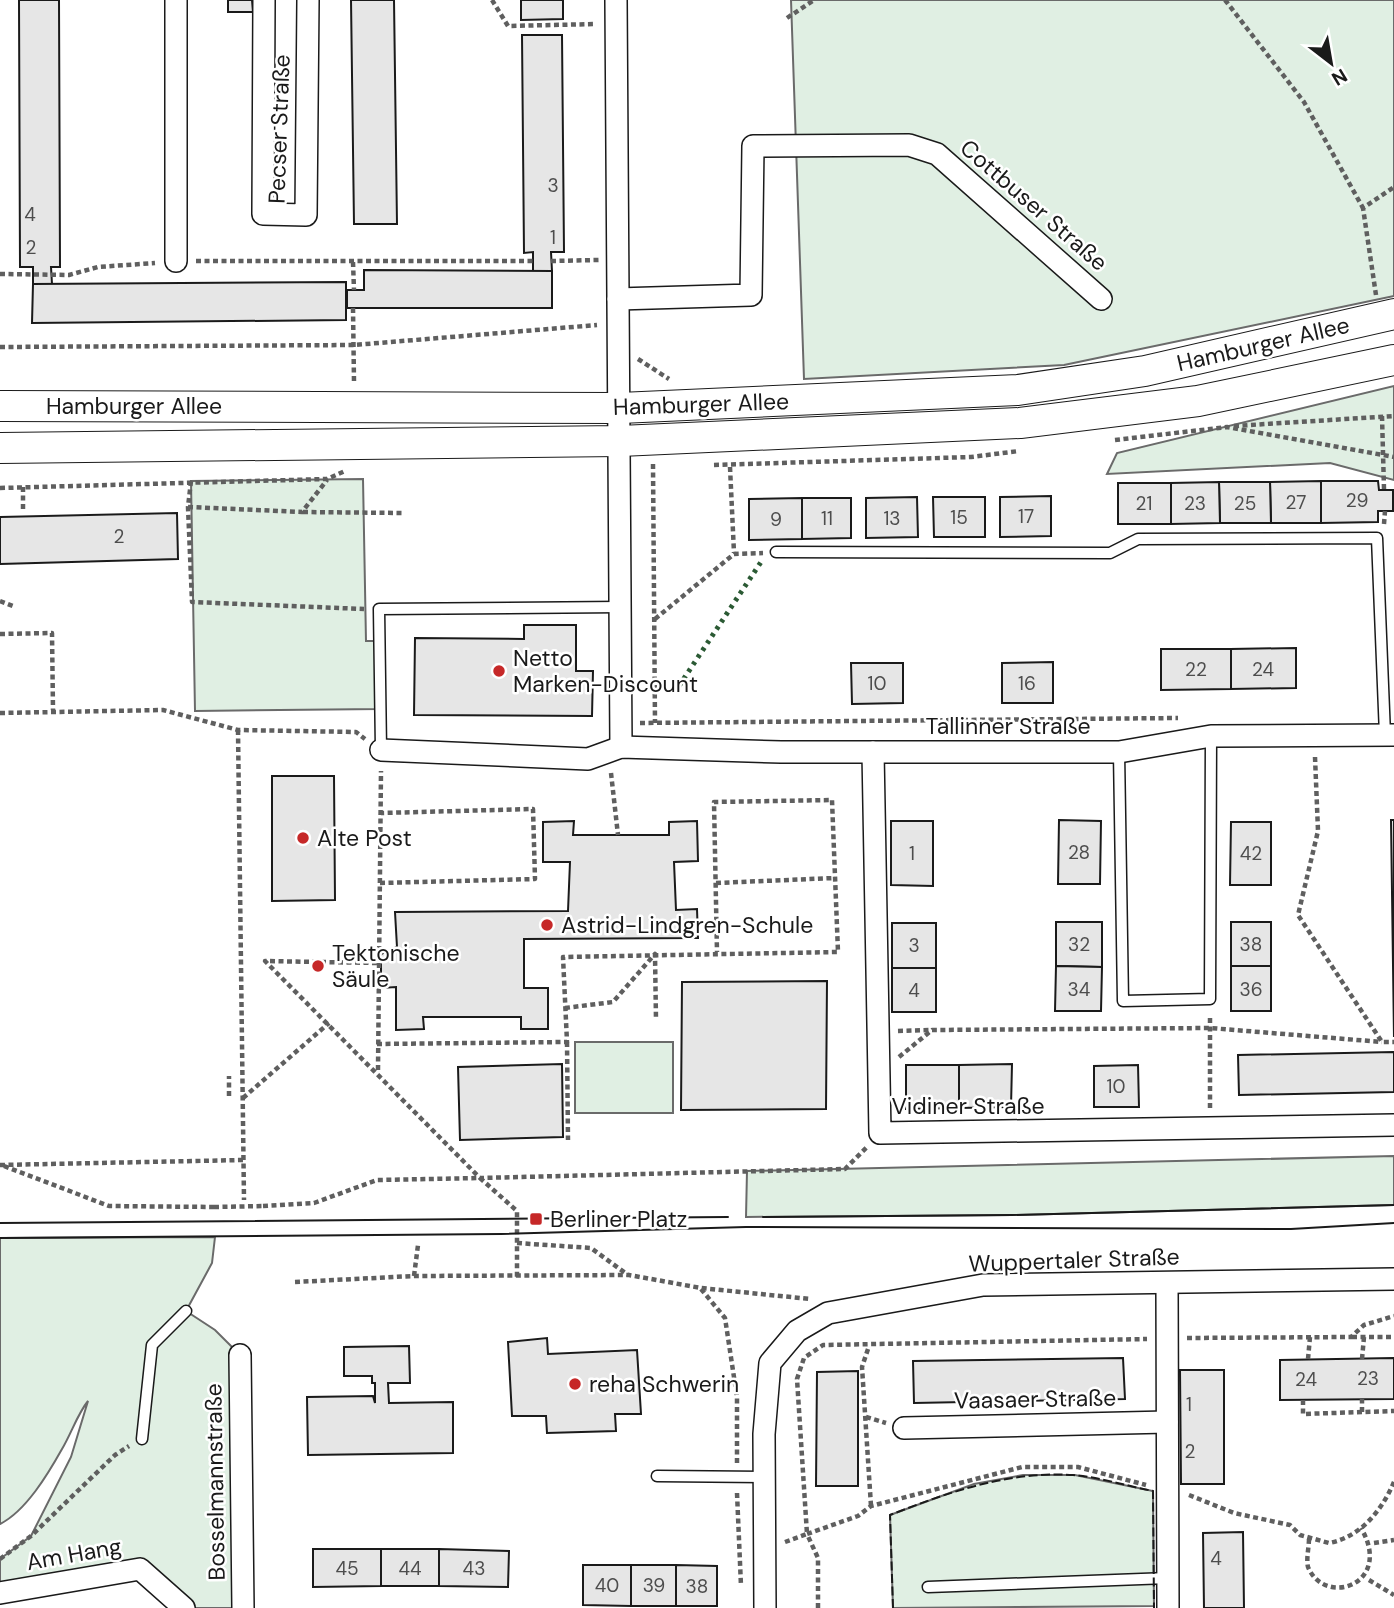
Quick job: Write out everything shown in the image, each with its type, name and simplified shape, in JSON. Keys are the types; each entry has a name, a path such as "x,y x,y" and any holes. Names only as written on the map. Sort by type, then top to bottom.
{"street":[{"path":"176,0 176,261"},
{"name":"Pecser Straße","path":"264,0 262,214 274,215 306,215 308,0"},
{"path":"615,750 622,723 623,607 616,0"},
{"name":"Cottbuser Straße","path":"618,299 751,295 753,146 909,145 937,154 1101,299"},
{"name":"Hamburger Allee","path":"0,407 620,408 1018,390 1145,371 1386,307"},
{"name":"Hamburger Allee","path":"0,448 620,441 1020,423 1198,401 1394,360"},
{"name":"Tallinner Straße","path":"381,750 589,759 615,750 1119,752 1211,736 1389,735"},
{"name":"Vidiner Straße","path":"873,752 880,1133 1210,1130 1394,1125"},
{"name":"Wuppertaler Straße","path":"765,1608 764,1434 770,1363 797,1331 828,1313 983,1286 1394,1279"},
{"path":"1167,1284 1168,1608"},
{"name":"Bosselmannstraße","path":"240,1354 243,1608"},
{"name":"Vaasaer Straße","path":"904,1428 1167,1422"},
{"name":"Am Hang","path":"0,1593 140,1569 184,1608"}],"lane":[{"path":"776,552 1111,553 1138,539 1377,538 1389,735"},
{"path":"381,750 379,610 623,607"},
{"path":"1119,752 1123,1001 1210,999 1211,736"},
{"path":"142,1439 152,1345 186,1311"},
{"path":"657,1476 764,1476"},
{"path":"928,1587 1168,1578"}],"path":[{"path":"492,0 508,26 617,24"},
{"path":"787,18 814,0"},
{"path":"1225,0 1304,102 1363,208 1386,307"},
{"path":"1363,208 1394,187"},
{"path":"551,261 619,260"},
{"path":"0,274 69,275 98,268 176,261 533,261"},
{"path":"354,262 354,290"},
{"path":"353,308 354,383"},
{"path":"0,347 354,345 619,323"},
{"path":"1382,416 1384,489"},
{"path":"1106,441 1227,427 1394,416"},
{"path":"1227,427 1394,457"},
{"path":"734,554 730,467 971,457 1025,451"},
{"path":"653,464 655,723"},
{"path":"0,488 327,479 354,466"},
{"path":"302,512 327,479"},
{"path":"191,481 188,507 192,602 379,610"},
{"path":"23,487 23,509"},
{"path":"188,507 403,513"},
{"path":"654,620 734,554 776,552"},
{"path":"0,600 13,606"},
{"path":"0,634 52,633 53,710"},
{"path":"0,713 163,710 238,730 356,732 381,750 378,1071"},
{"path":"622,723 1181,718"},
{"path":"238,730 244,1200"},
{"path":"1314,735 1318,831 1298,915 1382,1042"},
{"path":"615,750 618,835"},
{"path":"568,1140 563,957 838,952 832,800 714,802 717,953"},
{"path":"380,883 534,879 533,809 381,813"},
{"path":"716,883 835,878"},
{"path":"565,1009 613,1002 655,954"},
{"path":"655,954 656,1020"},
{"path":"377,963 265,961 378,1071 480,1178 517,1211 517,1277"},
{"path":"1210,999 1210,1130"},
{"path":"243,1098 329,1023"},
{"path":"877,1032 1210,1028 1394,1042"},
{"path":"878,1073 932,1030"},
{"path":"377,1044 567,1042"},
{"path":"229,1076 229,1096"},
{"path":"0,1165 109,1206 263,1206 314,1203 377,1180 845,1169 880,1133"},
{"path":"0,1165 243,1160"},
{"path":"517,1242 591,1248 629,1275"},
{"path":"414,1276 418,1245"},
{"path":"295,1282 414,1276 629,1275 701,1288 822,1300"},
{"path":"701,1288 725,1318 737,1397 736,1476 741,1595"},
{"path":"1351,1337 1364,1325 1394,1316"},
{"path":"1308,1359 1310,1337"},
{"path":"1362,1359 1364,1337"},
{"path":"818,1608 818,1558 807,1534 797,1379 804,1358 823,1345 1167,1338 1394,1337"},
{"path":"868,1349 862,1367 871,1506"},
{"path":"1362,1399 1362,1412"},
{"path":"1303,1400 1303,1414 1394,1410"},
{"path":"0,1559 31,1536 115,1455 142,1439"},
{"path":"807,1534 858,1516 871,1506 922,1495 973,1477 1022,1467 1078,1467 1168,1490 1234,1513 1290,1525 1309,1539 1329,1543 1361,1528 1386,1501 1394,1482"},
{"path":"1361,1528 1374,1543 1376,1555"},
{"path":"1309,1539 1308,1566 1320,1586 1342,1595 1353,1591"},
{"path":"1374,1543 1394,1540"},
{"path":"1365,1587 1373,1573"},
{"path":"1369,1580 1394,1595"}],"green space":[{"path":"791,0 1394,0 1394,296 1064,365 804,379"},
{"path":"1394,386 1394,480 1330,463 1107,474 1117,453"},
{"path":"363,479 366,641 379,641 380,709 195,711 191,481"},
{"path":"575,1042 673,1042 673,1113 575,1113"},
{"path":"1394,1156 1394,1205 1012,1215 746,1217 747,1171"},
{"path":"215,1237 212,1263 186,1311 215,1330 240,1355 243,1608 184,1608 140,1569 0,1593 0,1559 31,1536 71,1457 88,1401 36,1491 19,1510 0,1524 0,1238"},
{"path":"1023,1475 1075,1475 1153,1491 1154,1606 893,1608 890,1515 974,1484"}],"building":[{"path":"19,0 59,0 60,267 51,267 52,284 33,284 33,267 20,267"},
{"path":"228,0 252,0 253,12 228,12"},
{"path":"351,0 394,0 397,224 354,224"},
{"path":"521,0 563,0 563,19 521,20"},
{"path":"522,35 562,35 564,252 551,252 552,271 533,271 533,252 524,253"},
{"path":"364,270 552,271 552,308 347,308 347,290 364,290"},
{"path":"346,282 346,320 32,323 33,284"},
{"path":"1321,481 1321,523 1271,523 1270,482"},
{"path":"1321,481 1378,481 1379,490 1393,490 1393,511 1378,511 1378,522 1321,523"},
{"path":"1219,482 1270,482 1271,523 1220,523"},
{"path":"1219,482 1220,523 1171,524 1171,483"},
{"path":"1118,483 1171,483 1171,524 1118,524"},
{"path":"1051,496 1051,536 1000,537 1000,497"},
{"path":"917,497 918,537 866,538 866,498"},
{"path":"933,497 985,497 985,537 934,537"},
{"path":"802,498 802,539 749,540 749,499"},
{"path":"802,498 851,498 851,538 802,539"},
{"path":"177,513 178,559 0,564 0,517"},
{"name":"Netto Marken-Discount","path":"524,625 576,625 576,671 593,671 592,716 414,715 415,638 524,639"},
{"path":"1296,648 1296,688 1231,689 1231,649"},
{"path":"1161,649 1231,649 1231,689 1161,690"},
{"path":"1053,662 1053,703 1002,703 1002,663"},
{"path":"851,663 903,663 903,703 852,704"},
{"name":"Alte Post","path":"272,776 334,776 335,900 272,901"},
{"path":"1059,820 1101,821 1100,884 1058,884"},
{"path":"1391,820 1394,820 1394,1037"},
{"name":"Astrid-Lindgren-Schule","path":"574,821 573,835 669,835 669,822 697,821 698,861 674,862 676,910 697,909 698,938 524,939 524,988 548,988 548,1029 521,1029 521,1017 423,1017 424,1029 396,1030 396,987 381,988 381,954 397,947 395,912 568,911 570,862 543,862 543,822"},
{"path":"891,821 933,821 933,886 891,885"},
{"path":"1231,822 1271,822 1271,885 1230,885"},
{"path":"1056,922 1102,922 1102,967 1056,966"},
{"path":"1231,922 1271,922 1271,966 1231,966"},
{"path":"892,923 936,923 936,968 892,968"},
{"path":"1056,966 1102,967 1101,1011 1055,1011"},
{"path":"1231,966 1271,966 1271,1011 1231,1011"},
{"path":"892,968 936,968 936,1012 892,1012"},
{"path":"827,981 826,1109 681,1110 682,982"},
{"path":"1394,1052 1394,1092 1239,1095 1238,1055"},
{"path":"562,1064 563,1137 460,1140 458,1067"},
{"path":"1012,1064 1011,1107 959,1108 959,1065"},
{"path":"906,1065 959,1065 959,1108 906,1109"},
{"path":"1138,1065 1139,1107 1094,1107 1094,1066"},
{"name":"reha Schwerin","path":"547,1338 548,1354 637,1350 641,1414 615,1414 616,1431 547,1433 546,1416 512,1416 508,1342"},
{"path":"409,1346 410,1383 388,1383 389,1403 453,1402 453,1453 308,1455 307,1397 373,1396 375,1403 375,1383 372,1383 372,1376 344,1376 344,1347"},
{"path":"1123,1358 1125,1399 914,1403 913,1361"},
{"path":"1394,1358 1394,1399 1280,1400 1280,1360"},
{"path":"1180,1370 1224,1370 1224,1484 1181,1484"},
{"path":"858,1371 858,1486 816,1486 817,1372"},
{"path":"1243,1532 1244,1608 1204,1608 1203,1533"},
{"path":"313,1549 381,1549 381,1586 313,1587"},
{"path":"381,1549 439,1549 439,1586 381,1586"},
{"path":"439,1549 509,1551 508,1587 439,1586"},
{"path":"583,1565 631,1565 631,1606 583,1605"},
{"path":"631,1565 676,1565 676,1606 631,1606"},
{"path":"676,1565 717,1566 717,1606 676,1606"}],"tram line":[{"path":"763,1217 1012,1215 1394,1205"},
{"path":"0,1223 728,1217"},
{"path":"0,1238 501,1234 746,1227 1291,1229 1394,1223"}],"hedge":[{"path":"679,686 761,562"}],"fence":[{"path":"893,1608 890,1515 979,1485 1025,1476 1049,1475 1083,1476 1153,1491 1154,1608"}],"place":[{"name":"Netto Marken-Discount","path":"499,671"},
{"name":"Alte Post","path":"303,838"},
{"name":"Astrid-Lindgren-Schule","path":"547,925"},
{"name":"Tektonische Säule","path":"318,966"},
{"name":"Berliner Platz","path":"536,1219"},
{"name":"reha Schwerin","path":"575,1384"}]}
